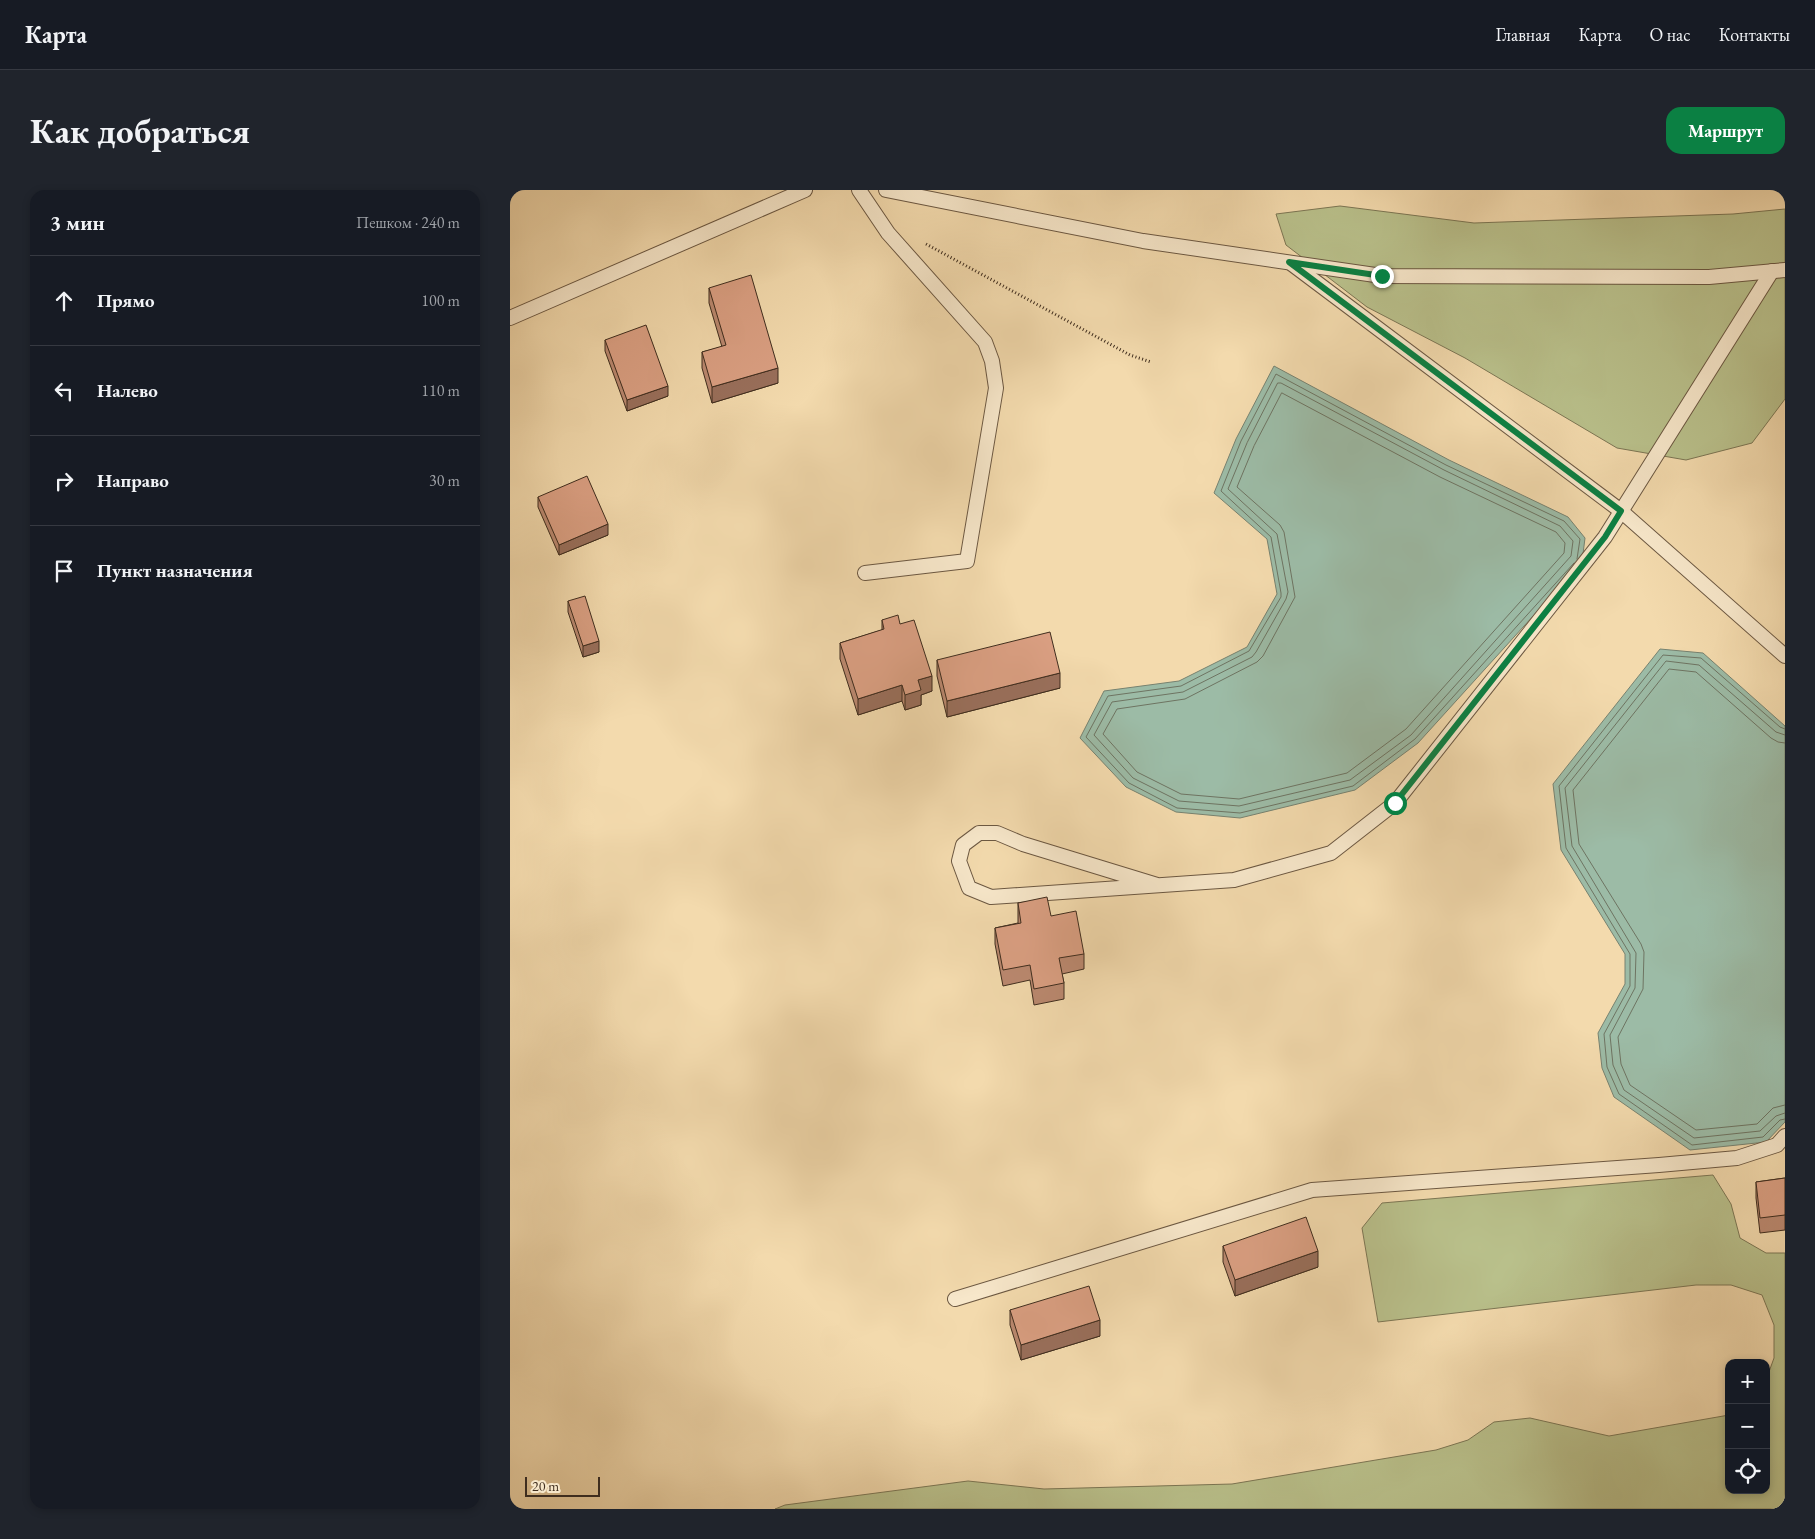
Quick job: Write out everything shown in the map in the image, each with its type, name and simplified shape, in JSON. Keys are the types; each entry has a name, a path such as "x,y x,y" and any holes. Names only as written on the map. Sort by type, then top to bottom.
{"lane":[{"path":"510,318 805,190"},
{"path":"860,190 888,233 985,342 992,361 996,388 967,561 865,573"},
{"path":"886,190 1143,241 1382,276 1709,277 1779,271"},
{"path":"1289,262 1621,511 1785,656"},
{"path":"1158,885 1023,844 997,833 979,832 963,845 959,861 969,888 991,896 1234,880 1331,853 1395,803 1605,537 1779,271"},
{"path":"955,1299 1312,1190 1659,1166 1736,1158 1777,1145 1785,1136"}],"path":[{"path":"921,242 1130,355 1151,362"}],"green space":[{"path":"1340,206 1474,223 1733,214 1785,209 1785,399 1752,443 1686,460 1617,448 1465,358 1367,307 1286,245 1276,214"},
{"path":"1713,1175 1731,1204 1740,1238 1766,1253 1785,1253 1785,1509 775,1509 785,1505 968,1481 1044,1489 1232,1484 1436,1450 1468,1440 1494,1422 1530,1418 1609,1436 1725,1416 1725,1494 1770,1494 1770,1369 1774,1358 1774,1325 1762,1295 1731,1285 1696,1285 1378,1322 1362,1228 1382,1203"}],"water":[{"path":"1274,366 1449,460 1568,517 1585,538 1582,562 1418,743 1355,790 1240,818 1176,812 1126,787 1080,738 1104,691 1179,681 1247,647 1277,594 1267,539 1214,493 1236,439"},
{"path":"1660,649 1703,653 1785,726 1785,1122 1766,1142 1690,1150 1614,1097 1602,1068 1598,1033 1625,984 1625,954 1561,850 1553,784"}],"building":[{"path":"751,275 778,368 712,387 702,352 726,345 709,288"},
{"path":"646,325 668,386 627,400 605,340"},
{"path":"587,476 608,524 559,545 538,497"},
{"path":"585,596 599,641 583,646 568,601"},
{"path":"898,615 900,624 914,620 932,676 918,680 921,690 905,695 902,685 858,699 840,643 884,629 882,620"},
{"path":"1050,632 1060,673 947,701 937,660"},
{"path":"1047,897 1051,916 1076,911 1084,954 1059,958 1064,983 1034,989 1030,965 1003,970 995,928 1021,923 1018,903"},
{"path":"1785,1178 1785,1215 1760,1218 1756,1182"},
{"path":"1306,1217 1318,1251 1235,1280 1223,1246"},
{"path":"1089,1286 1100,1320 1021,1345 1010,1310"}],"route":[{"path":"1382,276 1289,262 1621,511 1605,537 1395,803"}]}
